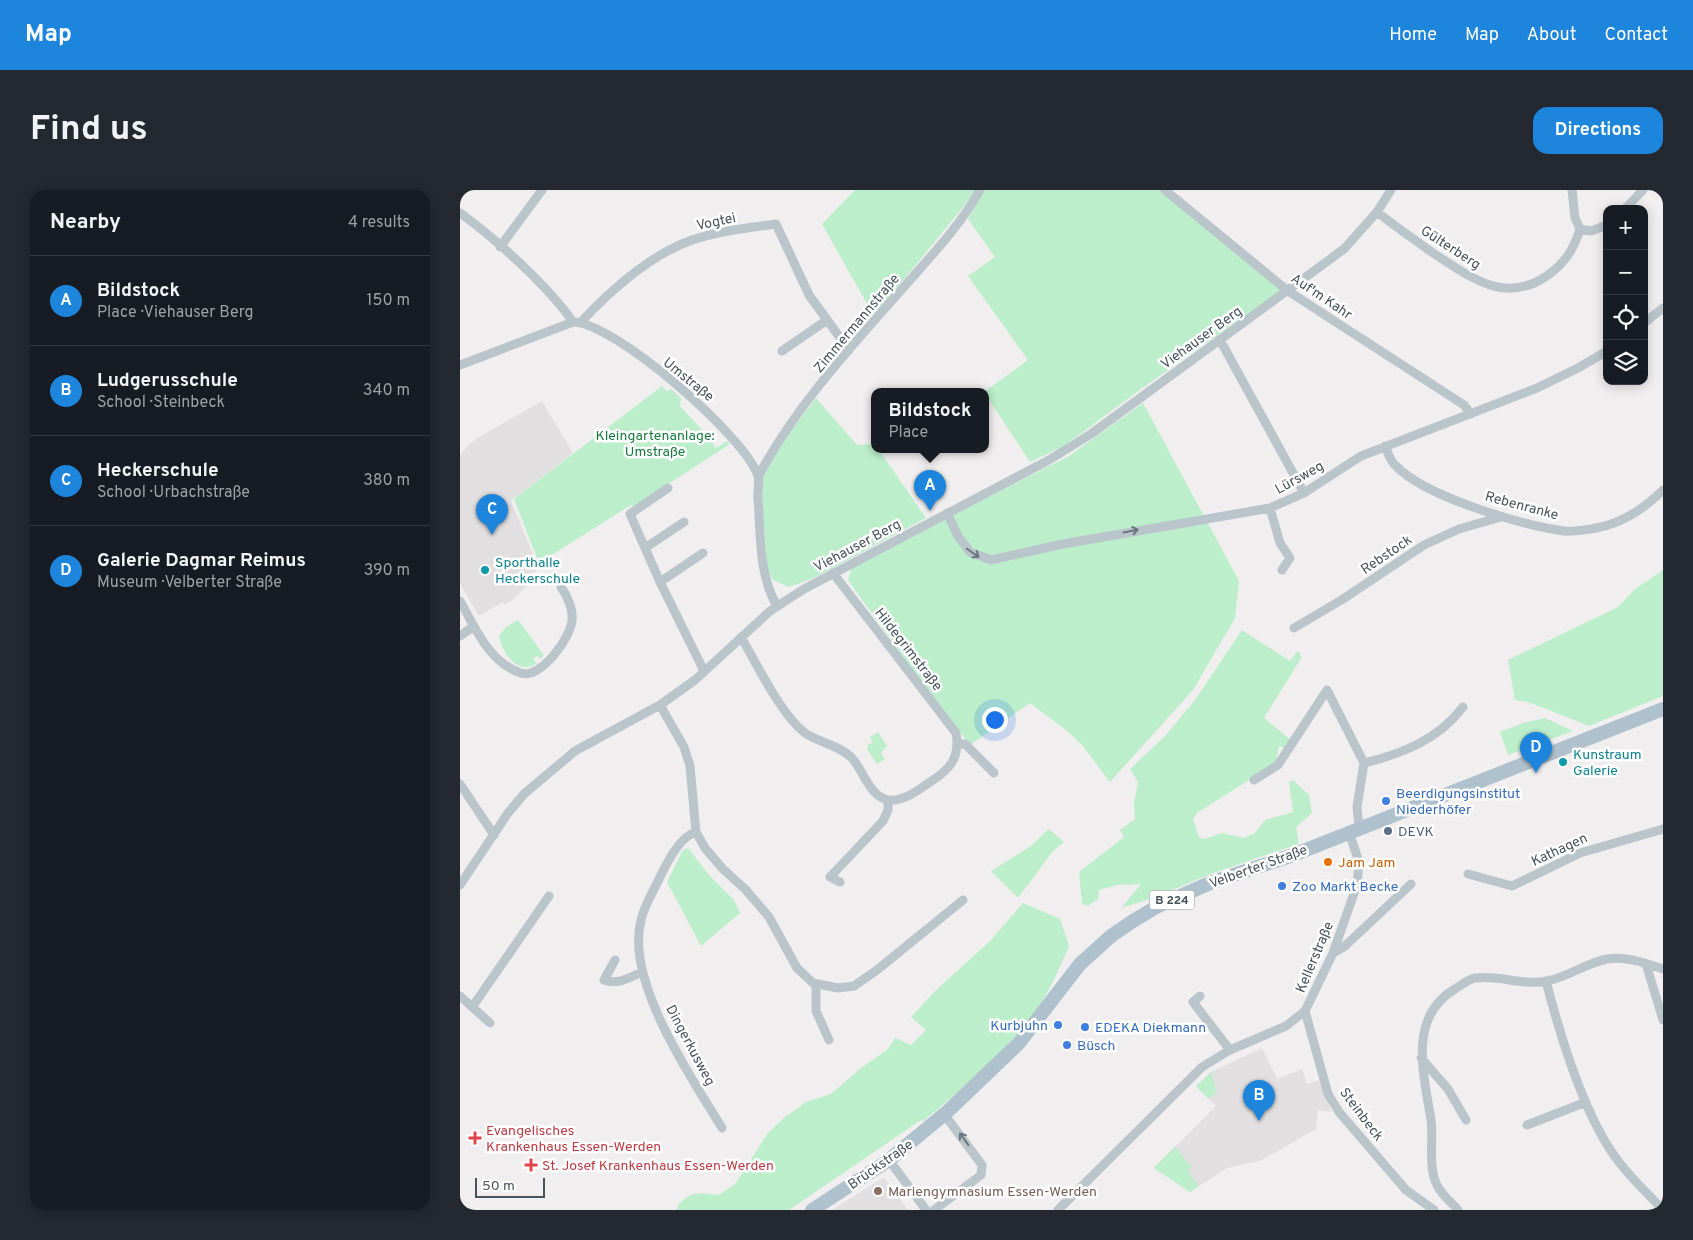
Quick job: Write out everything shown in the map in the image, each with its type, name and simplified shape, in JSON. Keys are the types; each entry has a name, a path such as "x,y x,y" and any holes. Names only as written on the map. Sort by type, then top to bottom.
{"main road":[{"name":"Velberter Straße","path":"944,1114 1019,1043 1080,964 1111,936 1158,906 1188,892 1293,855 1663,709"},
{"name":"Brückstraße","path":"812,1210 889,1160 944,1114"}],"street":[{"path":"500,247 542,190"},
{"name":"Zimmermannstraße","path":"758,477 776,443 849,350 940,247 971,206 980,190"},
{"name":"Auf'm Kahr","path":"1165,190 1288,291 1464,405 1470,414"},
{"name":"Viehauser Berg","path":"460,885 524,794 575,751 660,705 704,671 777,606 832,572 1067,450 1344,249 1377,212 1391,190"},
{"path":"1572,190 1575,218 1580,229 1592,231 1603,227"},
{"path":"1629,205 1643,190"},
{"name":"Gülterberg","path":"1377,212 1403,233 1458,270 1476,281 1496,287 1524,287 1542,280 1558,268 1570,254 1580,229"},
{"path":"460,213 500,247 577,322 460,365"},
{"name":"Vogtei","path":"577,322 637,272 683,244 714,234 776,224 809,295 849,350"},
{"path":"1648,319 1663,308"},
{"path":"782,351 827,320"},
{"name":"Umstraße","path":"577,322 613,336 631,349 708,412 737,442 758,477 763,574 769,592 777,606"},
{"path":"1220,340 1304,493"},
{"name":"Lürsweg","path":"947,513 958,536 970,552 991,560 1081,540 1270,508 1304,493 1361,456 1537,388 1603,353"},
{"name":"Rebenranke","path":"1386,446 1394,465 1406,475 1450,497 1501,517 1566,531 1592,529 1619,521 1646,506 1663,490"},
{"path":"668,488 630,514 660,582 704,671"},
{"path":"1270,508 1280,543 1290,558 1282,570"},
{"name":"Rebstock","path":"1294,628 1343,600 1424,545 1459,529 1501,517"},
{"path":"645,548 684,522"},
{"path":"660,582 703,553"},
{"name":"Hildegrimstraße","path":"832,572 956,733 958,744"},
{"path":"460,601 495,657 522,674 536,671 565,640 571,628 572,618 561,587"},
{"path":"460,636 474,626"},
{"path":"742,637 790,718 806,733 843,750 858,766 878,796 888,800 903,798 937,778 952,764 958,754 958,744 965,744 994,773"},
{"path":"1254,780 1278,765 1327,690 1364,764 1354,830"},
{"path":"660,705 684,747 690,766 696,832 705,848 722,868 769,917 797,968 816,985 838,988 854,986 877,970 963,900"},
{"path":"1364,764 1395,756 1420,744 1454,720 1463,707"},
{"path":"460,784 494,835"},
{"path":"840,882 830,876 883,821 888,810 888,800"},
{"name":"Kathagen","path":"1468,874 1512,886 1580,853 1663,829"},
{"name":"Kellerstraße","path":"1058,1210 1202,1067 1230,1050 1286,1026 1305,1011 1333,953 1359,875 1354,830"},
{"name":"Dingerkusweg","path":"696,832 682,840 662,874 641,920 638,945 642,972 652,1000 675,1047 722,1128"},
{"path":"1333,953 1345,946 1410,884"},
{"path":"473,1006 550,896"},
{"path":"1458,1210 1441,1192 1434,1176 1431,1121 1421,1058 1422,1038 1431,1013 1444,995 1473,978 1501,977 1534,983 1546,982 1562,978 1607,959 1636,960 1663,969"},
{"path":"615,960 604,980 611,983 620,982 642,972"},
{"path":"1646,964 1663,1020"},
{"path":"1546,982 1586,1102 1618,1161 1663,1210"},
{"path":"816,985 816,1011 829,1040"},
{"path":"460,996 490,1023"},
{"path":"1200,996 1192,1002 1230,1050"},
{"name":"Steinbeck","path":"1305,1011 1328,1094 1339,1112 1406,1190 1434,1210"},
{"path":"1421,1058 1448,1089 1466,1120"},
{"path":"1527,1124 1586,1102"},
{"path":"934,1210 981,1174 982,1165 944,1114"},
{"path":"889,1160 926,1210"}],"shaded area":[{"path":"542,401 573,453 511,501 539,569 526,576 525,587 515,598 505,605 503,602 479,616 460,584 460,456 469,444"},
{"path":"1262,1048 1277,1079 1302,1069 1307,1084 1319,1080 1332,1112 1318,1110 1316,1129 1262,1160 1227,1168 1190,1192 1154,1168 1216,1106 1196,1086 1213,1071"},
{"name":"Mariengymnasium Essen-Werden","path":"884,1177 908,1210 832,1210 854,1196"}],"green space":[{"path":"855,190 977,190 874,316 822,224"},
{"path":"985,190 1161,190 1282,290 1141,389 1064,446 1030,462 989,400 989,388 1028,360 968,276 995,257 968,219"},
{"name":"Kleingartenanlage: Umstraße","path":"662,386 667,391 671,389 681,398 680,406 706,434 716,448 727,441 730,444 633,507 631,505 539,563 514,499"},
{"path":"816,398 857,445 871,444 871,453 881,453 926,518 816,577 789,587 773,580 767,569 761,480 780,445"},
{"path":"1143,403 1239,581 1235,618 1193,690 1110,782 1082,745 1066,730 1030,703 970,745 916,675 848,580 852,566 1069,456"},
{"path":"1663,570 1663,696 1589,726 1528,702 1515,700 1508,660 1618,607 1635,589"},
{"path":"518,620 544,655 540,659 537,656 533,659 537,663 530,667 517,665 507,656 499,636 506,627"},
{"path":"1242,630 1290,661 1298,651 1302,657 1264,718 1292,741 1284,748 1279,746 1276,763 1197,813 1193,819 1199,837 1205,839 1222,833 1244,838 1255,833 1265,820 1293,812 1289,782 1293,780 1309,795 1312,813 1296,827 1299,844 1213,873 1153,898 1121,908 1141,884 1118,885 1099,890 1098,899 1088,906 1082,904 1079,872 1124,837 1120,830 1135,819 1134,803 1138,782 1130,769 1165,736 1195,700"},
{"path":"1545,718 1573,731 1508,755 1500,732 1523,723"},
{"path":"878,732 887,746 881,753 885,759 877,764 867,749 868,744 873,743 870,737"},
{"path":"1049,829 1064,842 1053,851 1018,898 991,871 1031,846"},
{"path":"688,848 710,876 734,900 740,913 701,946 667,882 683,850"},
{"path":"1023,903 1060,919 1069,946 1046,995 1035,1012 990,1063 955,1094 923,1121 921,1120 789,1210 676,1210 684,1199 689,1196 700,1193 719,1195 735,1184 768,1133 785,1117 806,1102 831,1094 861,1068 888,1049 895,1038 911,1045 926,1030 911,1017 936,990 990,941"},
{"path":"1211,1072 1217,1092 1209,1099 1196,1086"},
{"path":"1175,1147 1191,1167 1188,1170 1198,1187 1190,1192 1154,1168"}],"place":[{"name":"Bildstock","path":"930,511"},
{"name":"Heckerschule","path":"492,535"},
{"name":"Sporthalle Heckerschule","path":"485,570"},
{"name":"Kunstraum Galerie","path":"1563,762"},
{"name":"Galerie Dagmar Reimus","path":"1536,773"},
{"name":"Beerdigungsinstitut Niederhöfer","path":"1386,801"},
{"name":"DEVK","path":"1388,831"},
{"name":"Jam Jam","path":"1328,862"},
{"name":"Zoo Markt Becke","path":"1282,886"},
{"name":"Kurbjuhn","path":"1058,1025"},
{"name":"EDEKA Diekmann","path":"1085,1027"},
{"name":"Büsch","path":"1067,1045"},
{"name":"Ludgerusschule","path":"1259,1121"},
{"name":"Evangelisches Krankenhaus Essen-Werden","path":"475,1138"},
{"name":"St. Josef Krankenhaus Essen-Werden","path":"531,1165"},
{"name":"Mariengymnasium Essen-Werden","path":"878,1191"}]}
